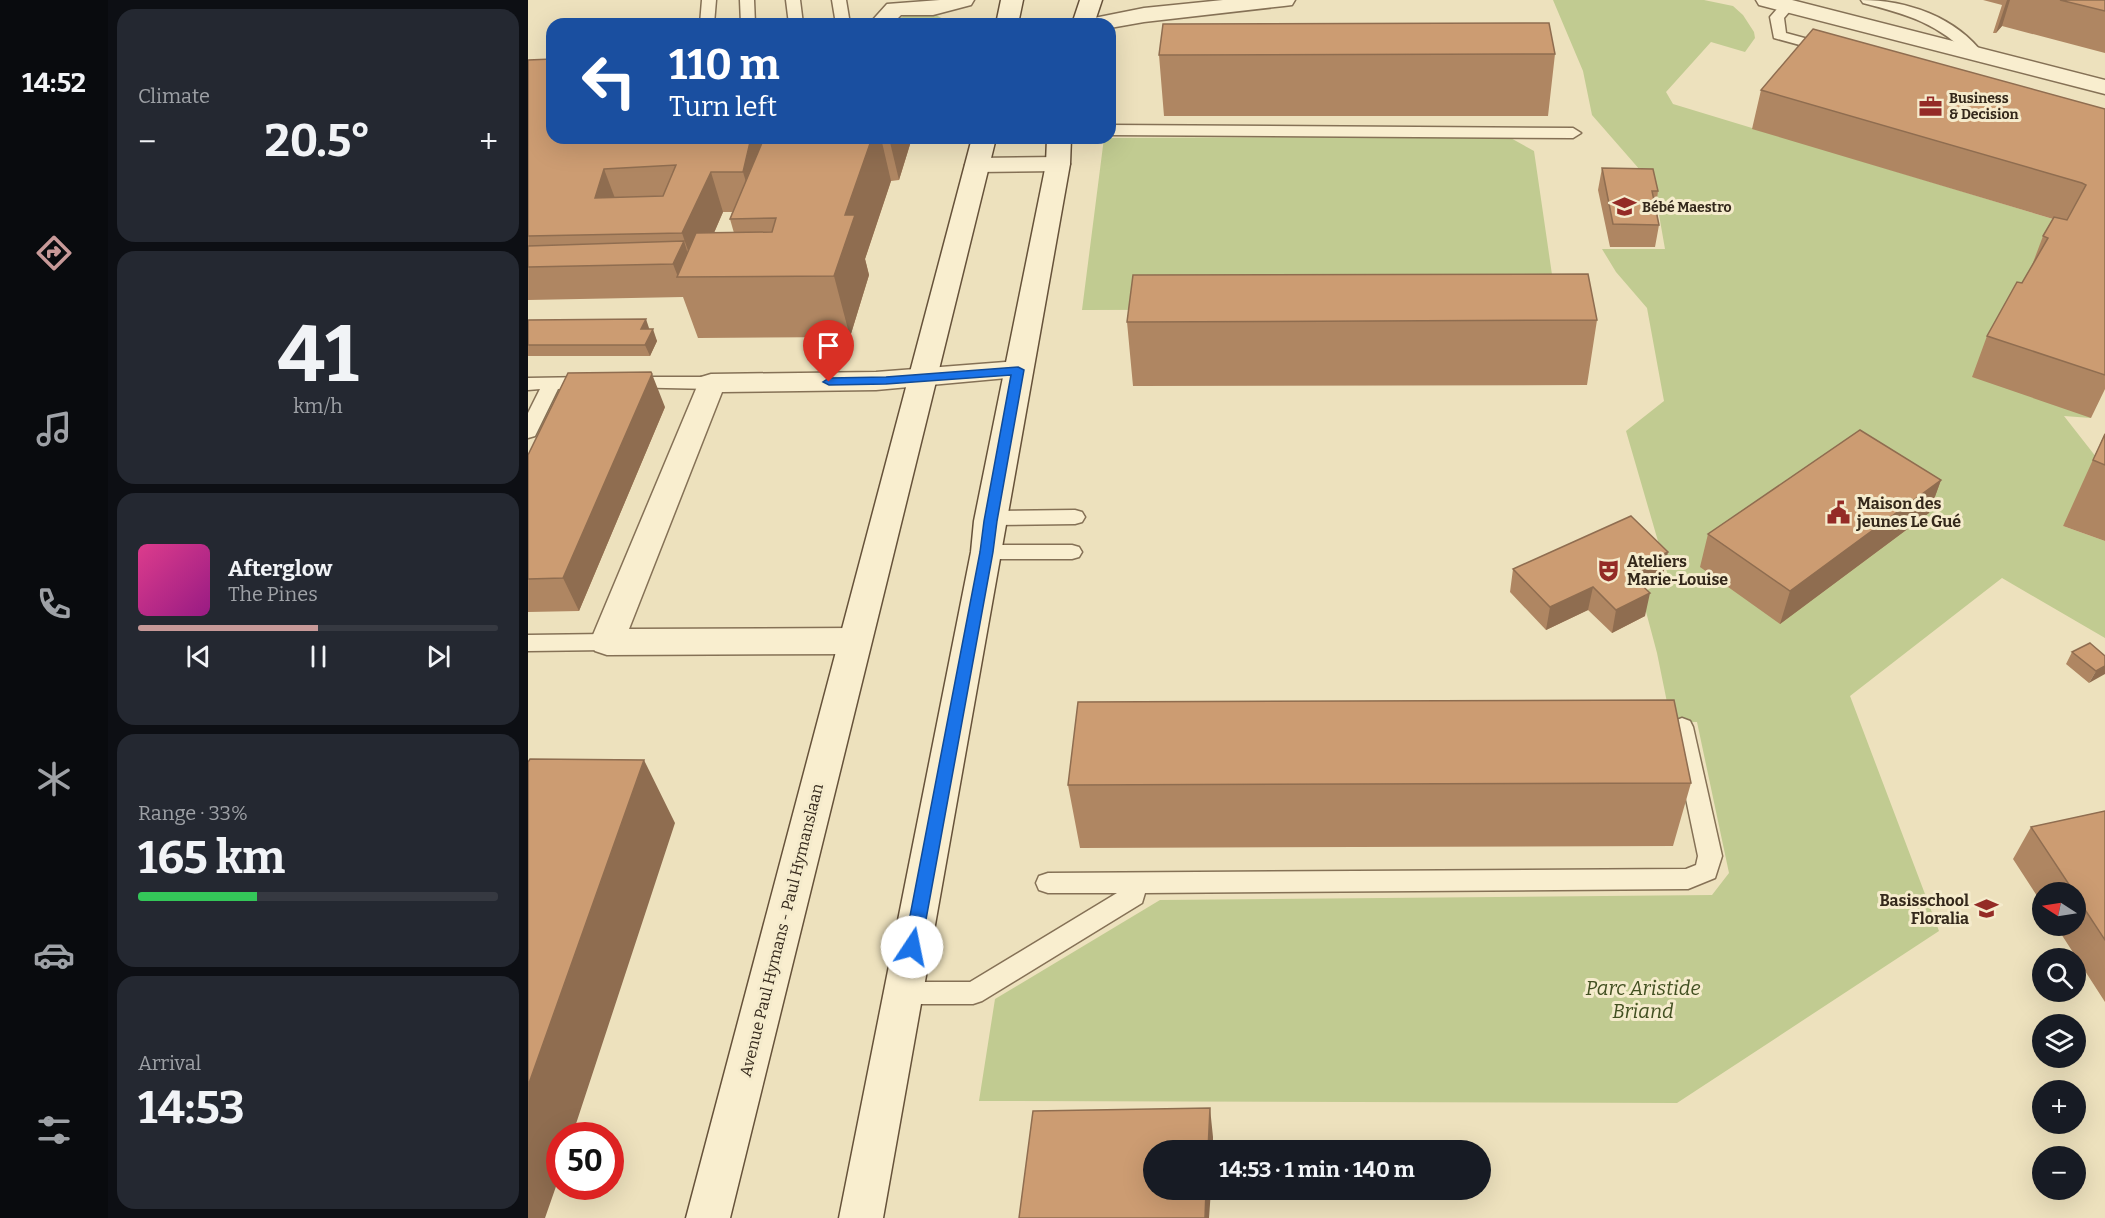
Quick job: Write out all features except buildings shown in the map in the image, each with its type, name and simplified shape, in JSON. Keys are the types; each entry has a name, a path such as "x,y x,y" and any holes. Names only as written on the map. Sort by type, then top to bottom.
{"main road":[{"path":"877,0 878,18"},
{"path":"965,18 970,0"},
{"path":"1008,18 1012,0"},
{"path":"1085,18 1091,0"},
{"path":"1116,20 1144,15 1284,0"},
{"path":"1777,2 2105,87"},
{"path":"885,18 895,9 947,6"},
{"name":"Avenue Paul Hymans - Paul Hymanslaan","path":"708,1218 982,144"},
{"path":"861,1218 987,552 991,518 1059,151 977,165"},
{"path":"854,641 607,642 711,383 876,381 1018,370"}],"lane":[{"path":"708,18 710,0"},
{"path":"747,0 748,18"},
{"path":"793,0 795,18"},
{"path":"839,0 842,18"},
{"path":"1868,0 1911,11 1945,25 1963,39 1977,55"},
{"path":"1777,2 1779,35 1847,54"},
{"path":"1116,130 1574,132"},
{"path":"528,432 552,383"},
{"path":"528,384 711,383"},
{"path":"991,518 1076,517"},
{"path":"987,552 1072,552"},
{"path":"528,643 607,642"},
{"path":"1048,883 1689,879 1706,871 1710,856 1682,727"},
{"path":"904,993 973,993 1133,896 1134,884"}],"green space":[{"name":"Parc Aristide Briand","path":"1553,0 1704,0 1733,6 1743,15 1754,32 1755,38 1745,52 1711,42 1666,92 1673,104 2066,223 2091,418 2064,416 2100,462 2063,526 2105,541 2105,638 2002,578 1850,696 1939,931 1677,1103 979,1101 995,999 1160,900 1712,895 1729,873 1697,722 1671,722 1657,653 1641,593 1669,579 1626,431 1664,401 1647,308 1616,272 1602,249 1665,249 1654,186 1592,115 1583,71"},
{"path":"905,15 936,15 941,18 900,18"},
{"path":"1507,136 1534,151 1557,309 1082,310 1103,144 1116,144 1116,138"}],"place":[{"name":"Business & Decision","path":"1931,106"},
{"name":"Bébé Maestro","path":"1624,207"},
{"name":"Maison des jeunes Le Gué","path":"1839,512"},
{"name":"Ateliers Marie-Louise","path":"1609,570"},
{"name":"Basisschool Floralia","path":"1987,909"}],"route":[{"path":"829,382 886,381 923,376 1018,370 990,521 987,552 912,947"}]}
